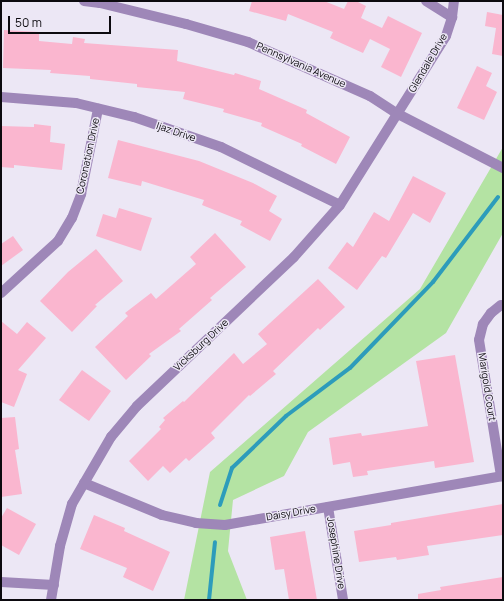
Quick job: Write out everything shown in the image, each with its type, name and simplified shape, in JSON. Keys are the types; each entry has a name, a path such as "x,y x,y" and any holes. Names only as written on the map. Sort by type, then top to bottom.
{"street":[{"name":"Pennsylvania Avenue","path":"84,1 186,24 248,42 370,96 398,114 503,168"},
{"path":"426,1 452,16 454,1"},
{"name":"Glendale Drive","path":"398,114 446,36 452,16"},
{"name":"Ijaz Drive","path":"1,97 76,103 134,117 221,147 340,205"},
{"name":"Coronation Drive","path":"1,293 58,241 72,218 81,194 98,108"},
{"name":"Vicksburg Drive","path":"51,600 60,546 72,504 111,436 137,406 294,257 340,205 398,114"},
{"name":"Marigold Court","path":"501,305 491,312 483,324 479,340 502,476"},
{"name":"Daisy Drive","path":"84,483 162,515 196,523 225,525 502,476"},
{"name":"Josephine Drive","path":"328,507 344,600"},
{"path":"1,582 54,585"}],"green space":[{"path":"503,147 503,233 446,333 308,432 284,476 233,500 228,551 247,600 184,600 210,472 420,289"}],"building":[{"path":"252,1 324,1 344,9 348,1 356,1 366,6 361,18 382,28 388,16 422,33 401,77 381,67 390,49 370,39 363,53 330,38 333,32 288,14 286,21 249,11"},
{"path":"487,12 503,15 503,56 492,54 496,28 485,26"},
{"path":"4,30 39,32 39,41 72,44 73,37 85,39 84,43 178,50 177,61 234,75 235,73 261,81 259,89 307,110 306,113 350,137 336,164 301,146 302,144 261,126 262,123 223,112 224,109 183,99 185,92 137,87 137,84 90,79 90,76 50,73 51,70 3,68"},
{"path":"477,66 492,73 486,86 497,92 484,120 457,108"},
{"path":"34,124 51,126 50,142 65,144 62,170 14,165 14,168 1,167 1,126 34,127"},
{"path":"118,140 199,161 253,183 277,196 269,211 282,219 270,241 240,225 242,221 202,205 204,200 142,181 141,186 108,178"},
{"path":"413,176 446,193 430,223 413,213 386,258 382,256 357,290 328,268 347,242 353,247 374,212 389,221"},
{"path":"119,208 152,218 141,251 96,236 103,214 116,218"},
{"path":"215,233 246,267 210,298 212,300 179,329 181,331 149,354 151,356 126,380 95,347 128,316 125,313 151,293 156,299 196,264 190,257"},
{"path":"13,236 23,250 1,266 1,244"},
{"path":"96,249 123,281 95,305 97,306 72,332 40,301 68,272"},
{"path":"318,279 345,307 320,330 318,328 273,371 276,374 250,396 249,395 211,433 215,438 189,461 186,458 170,473 163,466 148,481 129,461 161,429 159,427 165,420 163,418 183,401 184,402 234,353 243,364 267,344 258,334"},
{"path":"1,321 17,334 27,322 46,338 18,370 27,374 14,407 1,402"},
{"path":"455,355 474,462 435,468 434,461 367,471 368,475 353,477 350,462 333,465 329,438 361,433 362,436 428,426 416,361"},
{"path":"82,370 111,391 89,421 59,400"},
{"path":"15,417 19,449 15,450 22,494 1,497 1,418"},
{"path":"503,504 503,535 427,546 429,555 397,560 396,557 359,562 354,531 391,525 391,523"},
{"path":"7,508 36,524 19,555 1,545 1,518"},
{"path":"94,515 125,528 124,531 170,552 153,591 123,577 127,568 80,549"},
{"path":"305,531 317,600 289,600 284,569 275,570 270,537"},
{"path":"503,577 503,600 418,600 418,594 441,590 440,587"}],"waterway":[{"path":"220,505 232,468 286,416 350,368 433,282 498,197"},
{"path":"209,600 215,542"}]}
